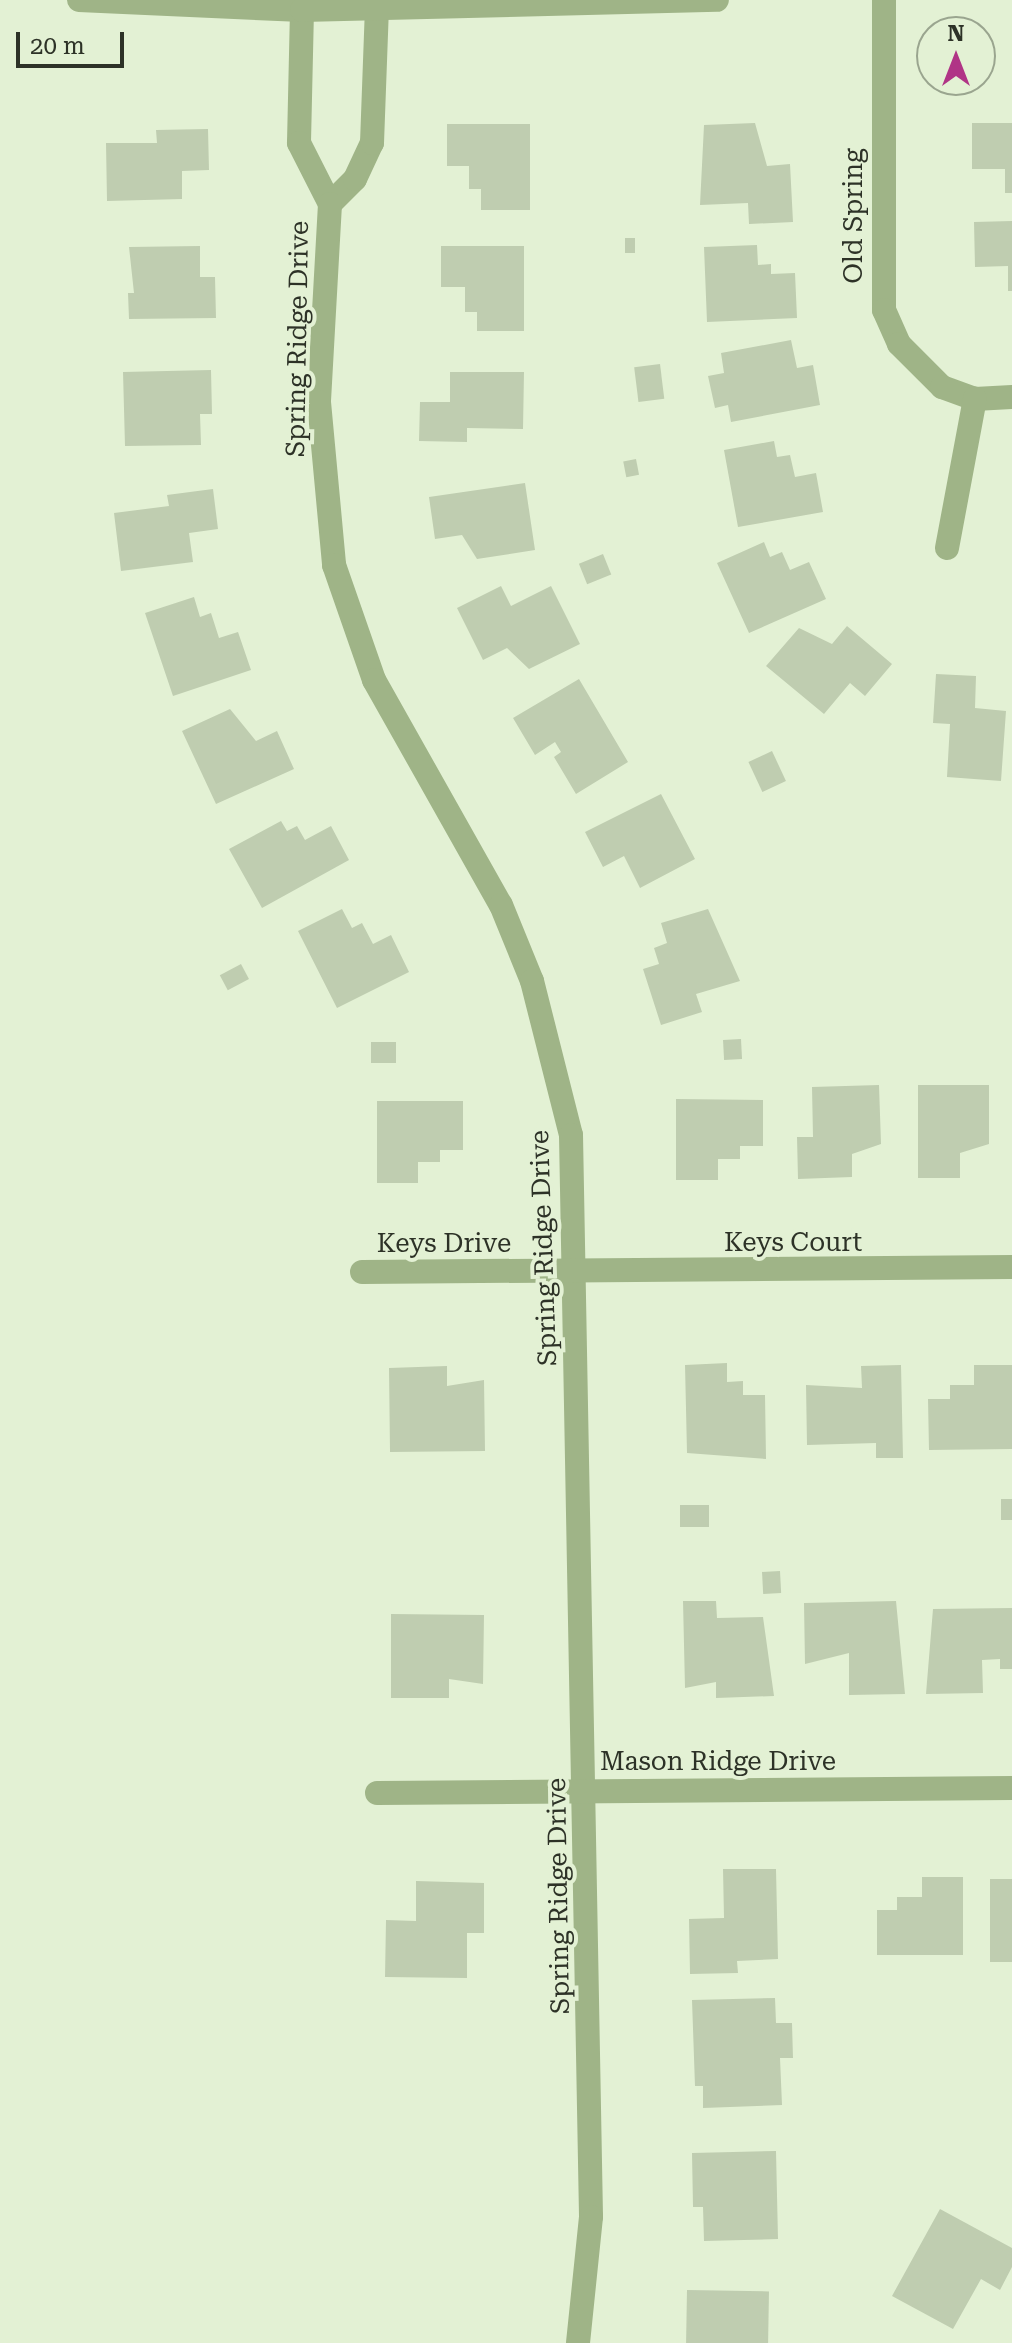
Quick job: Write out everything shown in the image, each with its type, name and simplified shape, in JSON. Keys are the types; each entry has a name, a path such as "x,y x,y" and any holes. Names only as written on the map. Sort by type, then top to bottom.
{"street":[{"path":"79,0 302,10 717,0"},
{"name":"Old Spring","path":"884,0 884,310 899,344 926,374 975,399"},
{"name":"Spring Ridge Drive","path":"330,204 355,179 372,143 377,8"},
{"name":"Spring Ridge Drive","path":"302,10 299,143 330,204 319,402 334,565 374,680 501,905 532,981 571,1135 586,1792 591,2217 578,2343"},
{"path":"947,548 975,399 1012,397"},
{"name":"Keys Court","path":"575,1271 1012,1267"},
{"name":"Keys Drive","path":"362,1272 575,1271"},
{"name":"Mason Ridge Drive","path":"377,1793 1012,1788"}],"building":[{"path":"755,123 767,166 790,164 793,222 749,224 748,203 700,205 704,125"},
{"path":"972,123 1012,123 1012,193 1005,193 1005,169 972,169"},
{"path":"447,124 530,124 530,210 481,210 481,189 469,189 469,166 447,166"},
{"path":"208,129 209,170 182,171 182,199 107,201 106,143 157,143 156,130"},
{"path":"1012,221 1012,291 1008,291 1008,266 975,267 974,222"},
{"path":"625,238 635,238 635,253 625,253"},
{"path":"757,245 758,265 771,264 771,274 795,273 797,318 707,322 704,247"},
{"path":"200,246 200,277 215,277 216,318 129,319 128,293 134,293 129,247"},
{"path":"441,246 524,246 524,331 477,331 477,312 465,312 465,287 441,287"},
{"path":"791,340 797,368 813,365 820,405 731,422 728,405 715,408 708,376 724,373 721,353"},
{"path":"660,364 664,399 638,402 634,367"},
{"path":"211,370 212,414 200,414 201,445 125,446 123,372"},
{"path":"450,372 524,372 523,429 467,428 467,442 419,441 420,402 450,402"},
{"path":"774,441 777,457 790,455 795,477 816,473 823,512 738,527 724,450"},
{"path":"636,459 639,475 626,477 623,461"},
{"path":"525,483 535,550 477,559 462,535 435,539 429,497"},
{"path":"213,489 218,529 189,533 193,562 121,571 114,513 169,506 167,495"},
{"path":"764,542 770,557 782,552 790,570 809,562 826,599 749,633 717,563"},
{"path":"603,554 611,574 587,584 579,564"},
{"path":"501,586 511,606 551,586 580,644 529,669 507,648 483,660 457,608"},
{"path":"194,597 200,617 211,613 219,638 238,632 251,670 173,696 145,613"},
{"path":"847,626 892,664 865,696 850,683 824,714 766,666 799,628 832,644"},
{"path":"936,674 976,676 975,708 1006,711 1001,781 947,777 950,724 933,723"},
{"path":"579,679 628,762 576,794 554,757 561,752 555,742 535,755 513,718"},
{"path":"230,709 256,741 277,731 294,769 216,804 182,731"},
{"path":"772,751 786,781 762,792 748,762"},
{"path":"661,794 695,859 640,888 624,856 603,867 585,832"},
{"path":"281,821 287,831 297,826 305,840 331,826 349,860 262,908 229,849"},
{"path":"342,909 352,928 362,923 373,944 391,935 409,972 337,1008 298,931"},
{"path":"708,909 740,981 696,994 702,1012 661,1025 643,969 659,964 654,948 667,943 661,923"},
{"path":"241,964 249,979 228,990 220,975"},
{"path":"741,1039 742,1059 724,1060 723,1040"},
{"path":"371,1042 396,1042 396,1063 371,1063"},
{"path":"879,1085 881,1144 852,1154 852,1177 798,1179 797,1137 813,1137 812,1087"},
{"path":"918,1085 989,1085 989,1144 960,1153 960,1178 918,1178"},
{"path":"676,1099 763,1100 763,1146 740,1146 740,1159 718,1159 718,1180 676,1180"},
{"path":"377,1101 463,1101 463,1150 440,1150 440,1162 418,1162 418,1183 377,1183"},
{"path":"727,1363 727,1382 743,1381 743,1395 765,1395 766,1459 687,1453 685,1365"},
{"path":"901,1365 903,1458 876,1458 876,1443 807,1445 806,1385 862,1388 861,1366"},
{"path":"974,1365 1012,1365 1012,1449 929,1450 928,1399 950,1399 950,1385 974,1385"},
{"path":"447,1366 447,1386 484,1380 485,1451 390,1452 389,1368"},
{"path":"1001,1499 1012,1499 1012,1520 1001,1520"},
{"path":"680,1505 709,1505 709,1527 680,1527"},
{"path":"780,1571 781,1593 763,1594 762,1572"},
{"path":"683,1601 716,1601 717,1618 763,1617 774,1696 716,1698 716,1682 685,1688"},
{"path":"896,1601 905,1694 849,1695 849,1653 805,1664 804,1603"},
{"path":"1012,1608 1012,1669 1000,1669 1000,1659 982,1660 983,1693 926,1694 933,1609"},
{"path":"391,1614 484,1615 483,1684 449,1679 449,1698 391,1698"},
{"path":"723,1869 776,1869 778,1959 737,1961 738,1973 690,1974 689,1919 724,1918"},
{"path":"922,1877 963,1877 963,1955 877,1955 877,1910 897,1910 897,1897 922,1897"},
{"path":"990,1879 1012,1879 1012,1962 990,1962"},
{"path":"416,1881 484,1883 484,1933 467,1933 467,1978 385,1977 386,1920 416,1921"},
{"path":"775,1998 776,2023 792,2023 793,2058 780,2058 782,2105 703,2108 703,2086 695,2086 692,2000"},
{"path":"776,2151 778,2239 704,2241 703,2207 693,2207 692,2153"},
{"path":"940,2209 1012,2248 1012,2267 1000,2290 981,2279 953,2329 892,2296"},
{"path":"687,2290 769,2291 768,2343 686,2343"}]}
